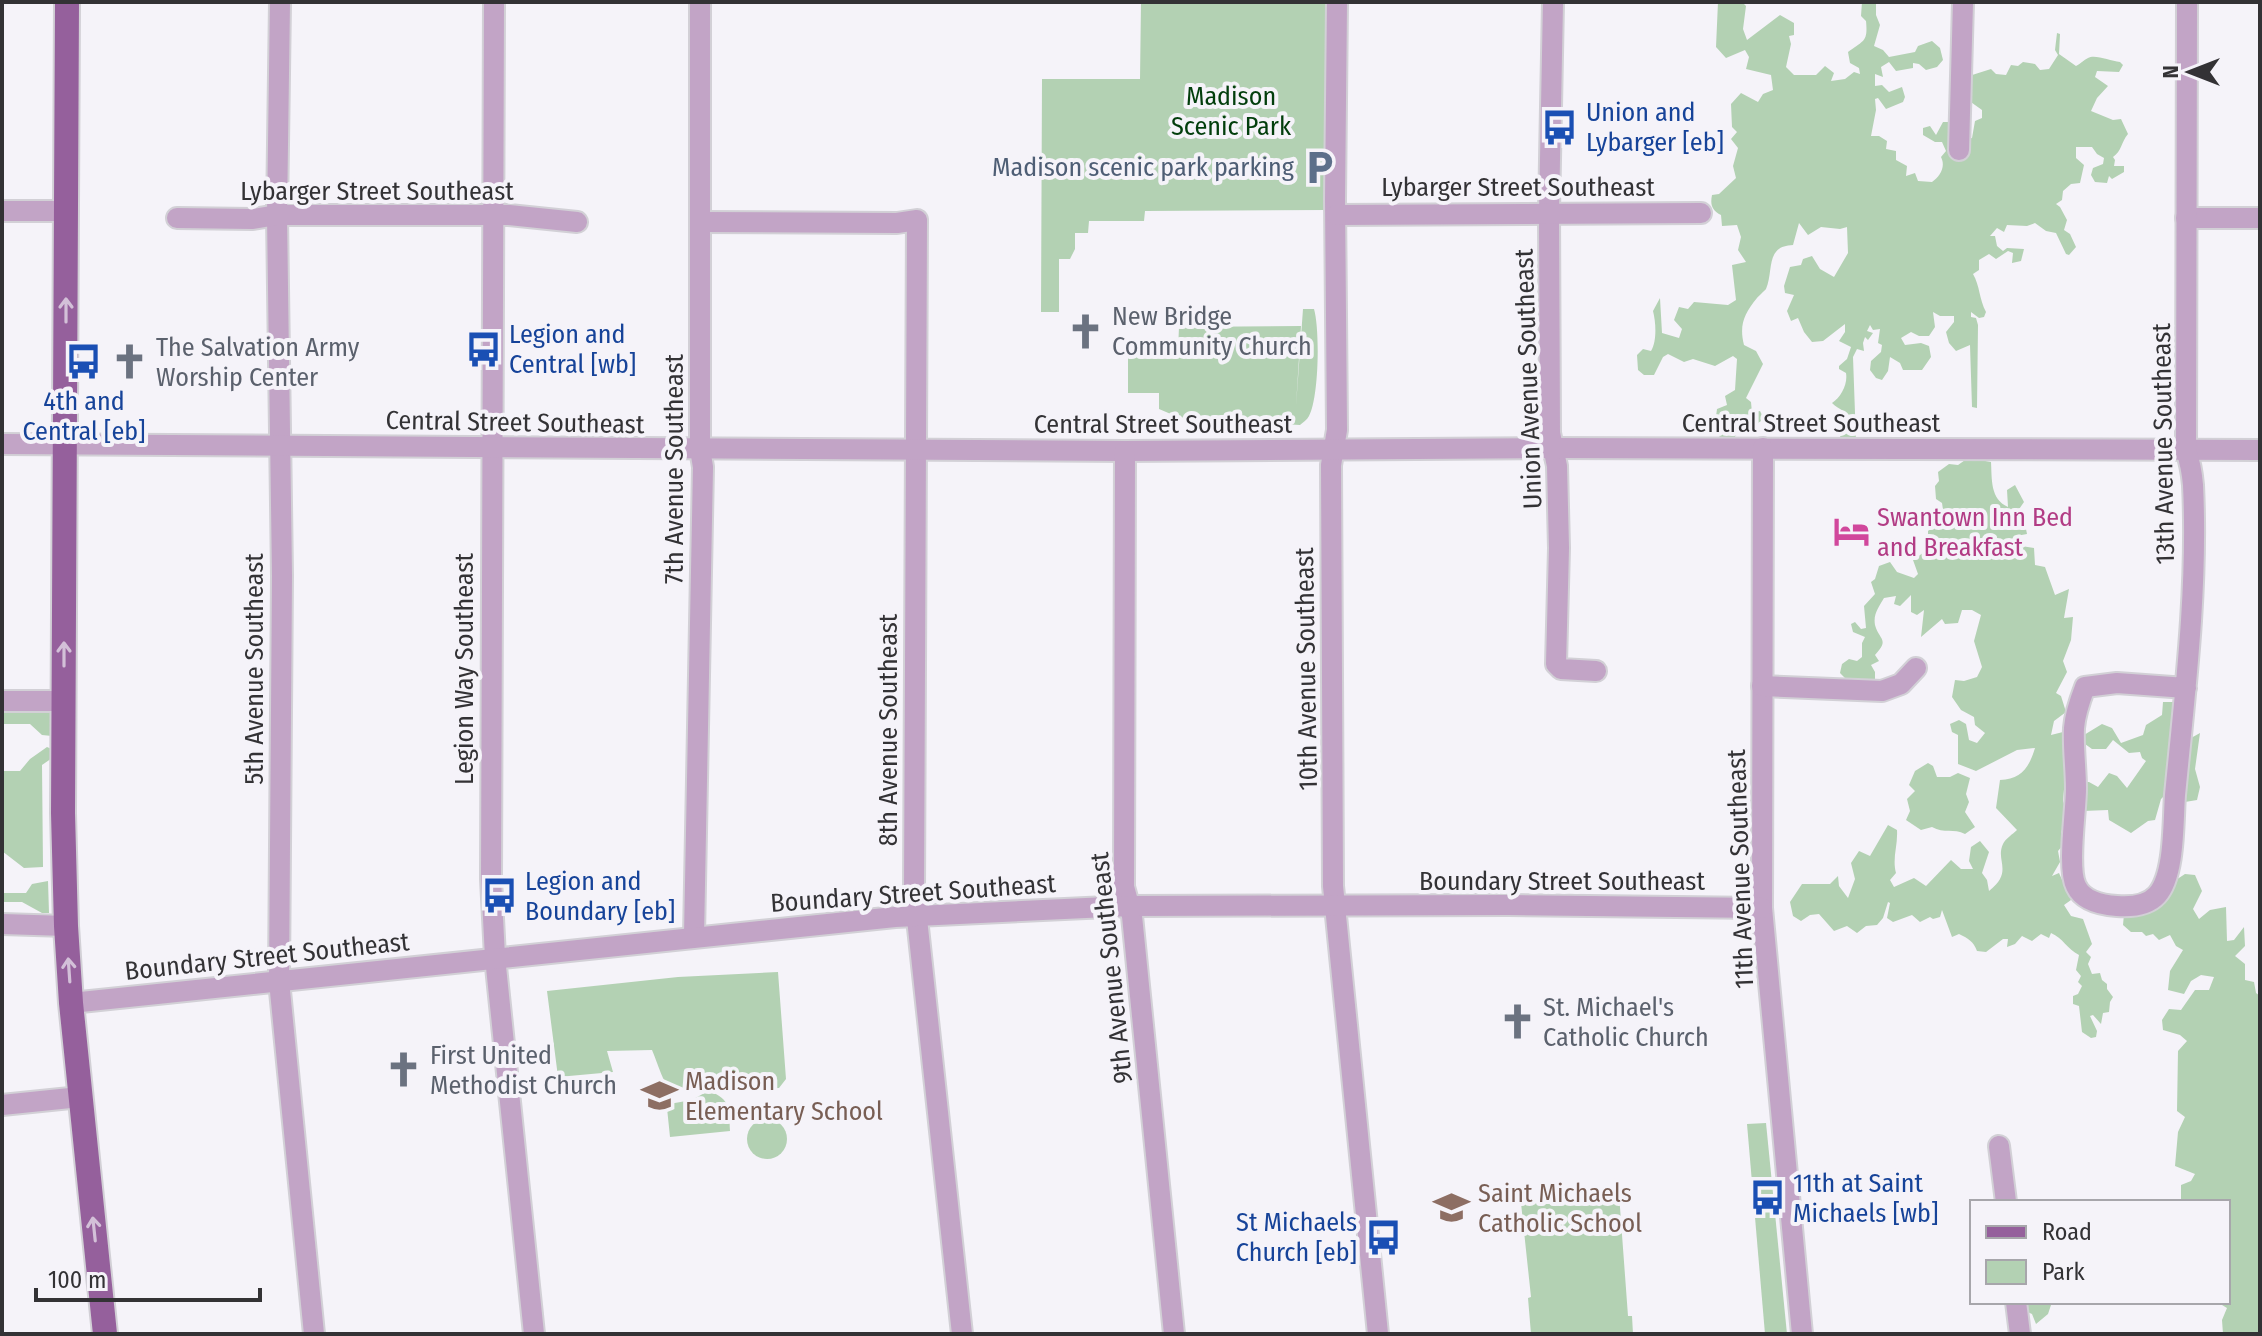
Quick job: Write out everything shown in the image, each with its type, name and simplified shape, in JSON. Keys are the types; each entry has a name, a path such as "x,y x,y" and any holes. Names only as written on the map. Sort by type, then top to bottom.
{"main road":[{"path":"67,2 66,926 105,1334"}],"street":[{"name":"5th Avenue Southeast","path":"280,2 277,215 282,576 279,981 314,1334"},
{"name":"Legion Way Southeast","path":"494,2 490,822 495,957 534,1334"},
{"name":"7th Avenue Southeast","path":"694,936 703,467 700,449 700,2"},
{"name":"10th Avenue Southeast","path":"1337,2 1337,430 1332,450 1333,886 1378,1334"},
{"name":"Union Avenue Southeast","path":"1553,2 1549,212 1551,448 1557,466 1559,548 1556,664 1561,669 1596,671"},
{"path":"1959,150 1963,2"},
{"name":"13th Avenue Southeast","path":"2186,688 2117,683 2085,687 2074,727 2076,788 2072,872 2077,889 2090,900 2128,906 2147,903 2157,895 2164,883 2173,832 2186,688 2193,488 2186,450 2187,2"},
{"path":"2,211 67,211"},
{"name":"Lybarger Street Southeast","path":"1336,215 1701,213"},
{"name":"Lybarger Street Southeast","path":"177,218 493,215 577,222"},
{"path":"2186,218 2260,218"},
{"name":"8th Avenue Southeast","path":"700,222 897,223 917,220 914,891 962,1334"},
{"name":"Central Street Southeast","path":"2,444 1125,451 1551,448 2260,450"},
{"name":"11th Avenue Southeast","path":"1763,448 1762,908 1802,1334"},
{"name":"9th Avenue Southeast","path":"1125,451 1124,887 1129,906 1174,1334"},
{"path":"1762,686 1882,691 1901,684 1916,668"},
{"path":"2,701 64,701"},
{"name":"Boundary Street Southeast","path":"71,1003 694,936 917,916 1129,906 1762,908"},
{"path":"2,924 66,926"},
{"path":"2,1105 80,1097"},
{"path":"1999,1146 2006,1200"},
{"path":"2016,1304 2020,1334"}],"green space":[{"name":"Madison Scenic Park","path":"1141,2 1330,2 1327,210 1145,211 1144,221 1089,221 1088,233 1075,233 1075,249 1070,259 1059,259 1059,312 1041,312 1042,79 1140,79"},
{"path":"1718,2 1742,2 1746,6 1743,29 1747,40 1780,15 1794,23 1794,35 1789,36 1791,44 1786,67 1794,75 1816,75 1825,66 1834,73 1831,81 1845,79 1854,72 1860,74 1859,68 1850,63 1848,52 1865,37 1862,2 1876,2 1880,25 1874,46 1889,57 1915,52 1918,46 1932,41 1940,48 1943,60 1937,67 1926,70 1913,63 1913,68 1896,71 1889,62 1881,67 1883,77 1875,74 1875,86 1882,85 1889,92 1902,87 1905,97 1903,102 1886,109 1878,98 1875,99 1871,136 1887,141 1886,149 1896,151 1896,160 1907,166 1906,176 1915,173 1918,181 1932,182 1937,177 1942,168 1941,157 1946,151 1942,142 1935,142 1923,135 1923,128 1930,126 1936,135 1943,122 1950,122 1967,139 1972,138 1975,121 1982,118 1982,110 1968,100 1969,76 1991,69 1996,74 2006,75 2011,65 2018,66 2023,62 2035,64 2040,70 2049,69 2058,55 2055,50 2057,33 2060,34 2059,54 2076,66 2095,57 2123,65 2119,72 2097,71 2095,77 2108,86 2091,111 2113,120 2121,119 2128,134 2113,157 2114,166 2124,166 2124,172 2112,179 2109,176 2107,183 2095,182 2091,175 2093,168 2103,164 2104,158 2092,147 2076,147 2076,158 2084,165 2080,183 2071,184 2063,191 2062,200 2056,204 2067,220 2064,230 2070,234 2076,247 2069,255 2066,254 2056,233 2046,231 2035,223 2027,226 2007,225 2004,232 1997,228 1990,236 1995,236 1997,246 2003,251 2007,248 2024,249 2021,261 2012,263 2013,253 2008,251 1996,259 1989,254 1979,260 1979,270 1973,274 1986,312 1984,317 1979,318 1971,312 1978,325 1977,408 1972,407 1970,345 1956,351 1949,343 1946,332 1954,322 1954,316 1940,316 1933,312 1935,327 1929,336 1911,332 1901,338 1905,345 1921,343 1929,346 1931,357 1922,370 1903,370 1900,363 1890,357 1888,371 1882,380 1870,370 1871,361 1881,352 1882,345 1878,343 1880,329 1873,330 1870,325 1867,331 1873,333 1868,340 1865,337 1864,351 1857,349 1853,357 1856,441 1842,440 1840,436 1847,433 1845,423 1851,422 1850,418 1832,403 1841,394 1846,381 1846,373 1839,369 1851,347 1839,341 1845,332 1845,324 1823,341 1812,342 1798,318 1791,321 1787,311 1794,295 1785,293 1784,286 1790,267 1801,265 1803,259 1812,256 1820,269 1834,277 1848,253 1847,227 1821,227 1808,235 1799,223 1793,245 1784,246 1774,254 1766,289 1749,309 1742,331 1744,345 1756,351 1763,364 1746,398 1751,402 1752,413 1760,411 1764,419 1758,423 1752,417 1747,425 1742,421 1732,441 1714,431 1717,409 1727,405 1725,396 1735,390 1737,359 1733,356 1715,366 1693,359 1684,362 1668,354 1663,357 1654,375 1644,375 1638,370 1637,355 1643,349 1651,351 1653,347 1653,311 1660,298 1662,333 1679,338 1682,329 1674,320 1679,307 1688,309 1694,302 1728,305 1736,300 1732,265 1746,262 1738,250 1741,237 1737,225 1722,226 1721,215 1714,209 1711,199 1712,195 1719,194 1736,178 1733,166 1738,148 1731,139 1737,132 1732,127 1731,104 1741,93 1758,102 1763,94 1773,90 1771,75 1746,69 1749,57 1745,50 1726,58 1716,47"},
{"path":"1303,309 1314,309 1318,363 1312,407 1300,425 1248,422 1247,428 1202,422 1159,409 1159,393 1128,393 1128,350 1178,350 1179,327 1301,326 1296,406"},
{"path":"1968,458 1991,462 1995,494 2008,507 2007,490 2015,485 2024,502 2015,515 2023,514 2027,534 2016,536 2015,545 2034,548 2035,565 2045,567 2055,595 2069,589 2064,618 2073,617 2071,640 2063,661 2067,672 2056,693 2061,696 2066,712 2054,721 2051,735 2063,732 2066,766 2063,801 2067,813 2061,833 2063,845 2058,851 2060,862 2052,876 2059,873 2071,900 2064,905 2071,916 2083,919 2092,944 2086,952 2091,957 2088,964 2092,974 2100,973 2113,997 2109,1012 2103,1013 2101,1024 2093,1015 2090,1016 2097,1031 2096,1037 2091,1038 2082,1032 2079,1006 2073,1004 2073,996 2082,986 2078,982 2081,976 2076,970 2079,955 2051,933 2049,938 2041,934 2032,941 2022,936 2007,947 2008,939 2003,939 1986,952 1977,951 1970,941 1959,934 1952,937 1942,910 1940,917 1933,919 1930,917 1920,922 1912,915 1893,922 1887,918 1888,902 1877,925 1866,926 1857,933 1847,926 1834,931 1819,914 1801,921 1793,916 1790,902 1802,884 1830,884 1838,876 1839,886 1848,898 1855,879 1851,863 1859,851 1870,856 1888,825 1897,830 1896,873 1890,880 1894,887 1914,878 1926,886 1951,860 1961,869 1973,869 1969,861 1971,847 1980,841 1989,852 1982,873 1989,891 2001,878 2003,844 2017,830 1996,808 2000,780 2019,775 2035,748 2017,750 1976,771 1958,764 1958,735 1952,732 1950,724 1959,720 1966,724 1969,740 1977,743 1985,733 1975,725 1974,717 1961,710 1952,697 1955,680 1977,677 1982,667 1974,641 1981,615 1972,610 1962,610 1958,623 1945,624 1942,619 1921,637 1924,610 1917,615 1911,612 1911,595 1900,606 1894,604 1896,596 1884,598 1875,617 1875,625 1883,642 1875,655 1879,661 1871,665 1875,680 1868,684 1847,680 1840,673 1842,664 1849,659 1857,661 1862,657 1865,637 1853,632 1851,624 1855,622 1861,629 1866,628 1864,606 1875,594 1871,582 1879,566 1890,562 1897,572 1914,578 1918,574 1913,560 1927,550 1923,546 1928,540 1928,531 1933,526 1940,526 1944,516 1942,503 1936,499 1938,472 1949,464 1958,465"},
{"path":"2163,702 2174,702 2178,710 2171,722 2191,738 2200,733 2195,769 2200,787 2197,800 2185,802 2170,790 2161,799 2155,820 2148,821 2131,833 2109,820 2108,810 2083,811 2080,782 2089,782 2098,787 2109,773 2117,776 2127,788 2146,761 2140,752 2129,753 2113,740 2106,749 2092,749 2085,744 2084,735 2102,724 2112,728 2121,743 2143,735 2146,725 2162,715"},
{"path":"2,711 53,712 52,736 42,735 30,724 2,724"},
{"path":"47,747 54,750 55,756 42,765 43,867 24,868 2,851 2,771 20,771"},
{"path":"1928,763 1933,766 1937,777 1950,777 1958,773 1970,778 1966,794 1969,802 1965,812 1975,827 1965,834 1932,827 1921,830 1906,820 1910,811 1907,799 1915,791 1909,785 1915,771"},
{"path":"2185,874 2195,875 2202,891 2193,909 2199,919 2210,910 2226,907 2227,941 2234,940 2244,927 2245,946 2235,956 2245,964 2245,980 2254,982 2256,993 2260,996 2260,1334 2223,1334 2222,1320 2227,1308 2220,1304 2230,1304 2230,1200 2181,1200 2181,1185 2191,1181 2195,1174 2175,1166 2178,1132 2185,1117 2177,1111 2178,1051 2187,1041 2180,1035 2163,1030 2162,1020 2169,1009 2181,1010 2195,990 2209,990 2214,977 2201,975 2191,981 2184,994 2168,990 2170,971 2183,950 2176,946 2170,935 2159,940 2153,934 2146,936 2142,932 2131,932 2123,925 2124,914"},
{"path":"48,881 49,913 42,913 22,902 2,902 2,893 26,893 32,884"},
{"path":"778,972 786,1079 779,1088 710,1091 728,1106 730,1131 670,1137 669,1104 692,1100 708,1091 669,1086 652,1050 607,1051 613,1072 558,1077 547,991 678,977"},
{"path":"767,1119 781,1125 787,1139 781,1153 767,1159 753,1153 747,1139 753,1125"},
{"path":"1766,1123 1787,1334 1765,1334 1747,1124"},
{"path":"1619,1194 1628,1316 1632,1316 1633,1334 1531,1334 1528,1298 1531,1297 1521,1203"},
{"path":"2022,1304 2066,1304 2051,1305 2048,1314 2036,1324 2032,1314 2023,1310"}],"place":[{"name":"Union and Lybarger [eb]","path":"1560,127"},
{"name":"Madison scenic park parking","path":"1320,167"},
{"name":"New Bridge Community Church","path":"1086,331"},
{"name":"Legion and Central [wb]","path":"483,349"},
{"name":"4th and Central [eb]","path":"84,362"},
{"name":"The Salvation Army Worship Center","path":"130,362"},
{"name":"Swantown Inn Bed and Breakfast","path":"1851,532"},
{"name":"Legion and Boundary [eb]","path":"499,896"},
{"name":"St. Michael's Catholic Church","path":"1517,1022"},
{"name":"First United Methodist Church","path":"404,1070"},
{"name":"Madison Elementary School","path":"659,1096"},
{"name":"11th at Saint Michaels [wb]","path":"1767,1198"},
{"name":"Saint Michaels Catholic School","path":"1452,1208"},
{"name":"St Michaels Church [eb]","path":"1383,1237"}]}
